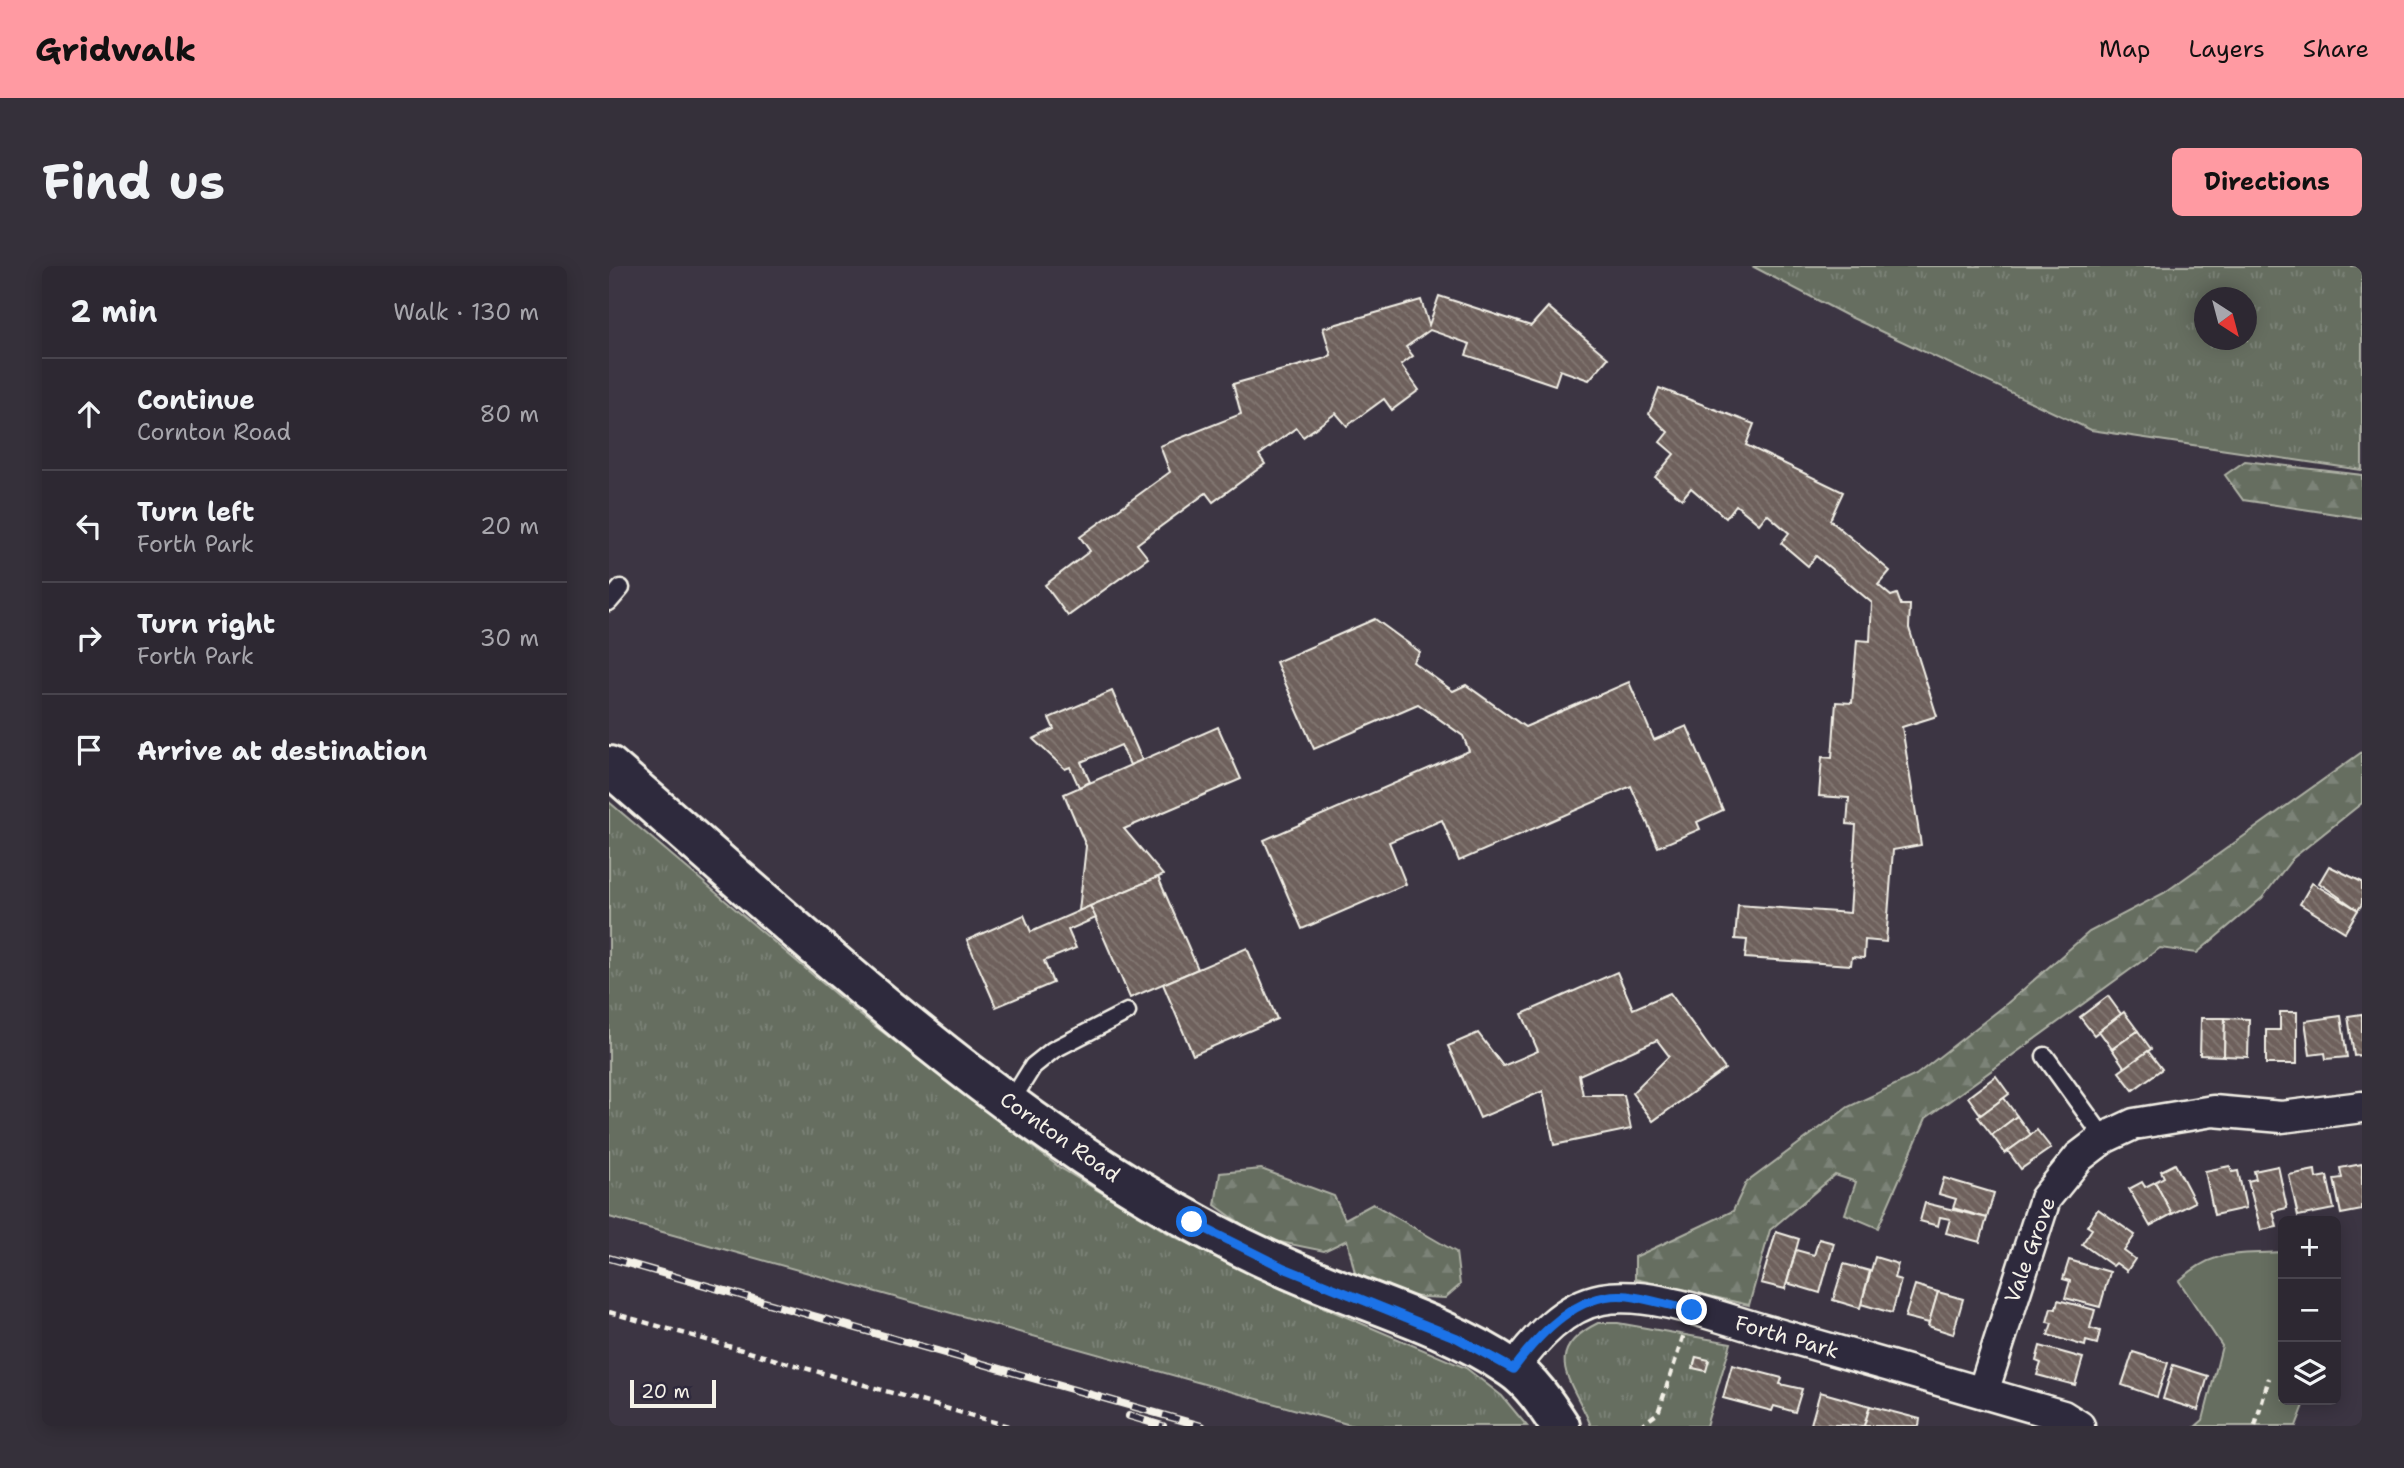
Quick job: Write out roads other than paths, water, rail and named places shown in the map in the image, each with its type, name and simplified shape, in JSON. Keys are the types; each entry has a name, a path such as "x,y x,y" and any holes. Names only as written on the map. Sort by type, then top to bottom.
{"main road":[{"name":"Cornton Road","path":"609,766 873,994 1010,1103 1127,1185 1192,1222 1284,1268 1457,1338 1513,1369 1546,1404 1560,1426"}],"street":[{"name":"Vale Grove","path":"1983,1392 2035,1223 2045,1199 2079,1157 2104,1138 2134,1124 2213,1111 2282,1117 2362,1107"},
{"name":"Forth Park","path":"1513,1369 1555,1323 1576,1307 1625,1296 1692,1310 1983,1392 2063,1416 2079,1426"}],"lane":[{"path":"609,602 621,588"},
{"path":"1010,1103 1033,1066 1053,1050 1127,1012"},
{"path":"2045,1056 2104,1138"}],"railway":[{"path":"609,1258 1202,1426"},
{"path":"1129,1416 1163,1426"}]}
